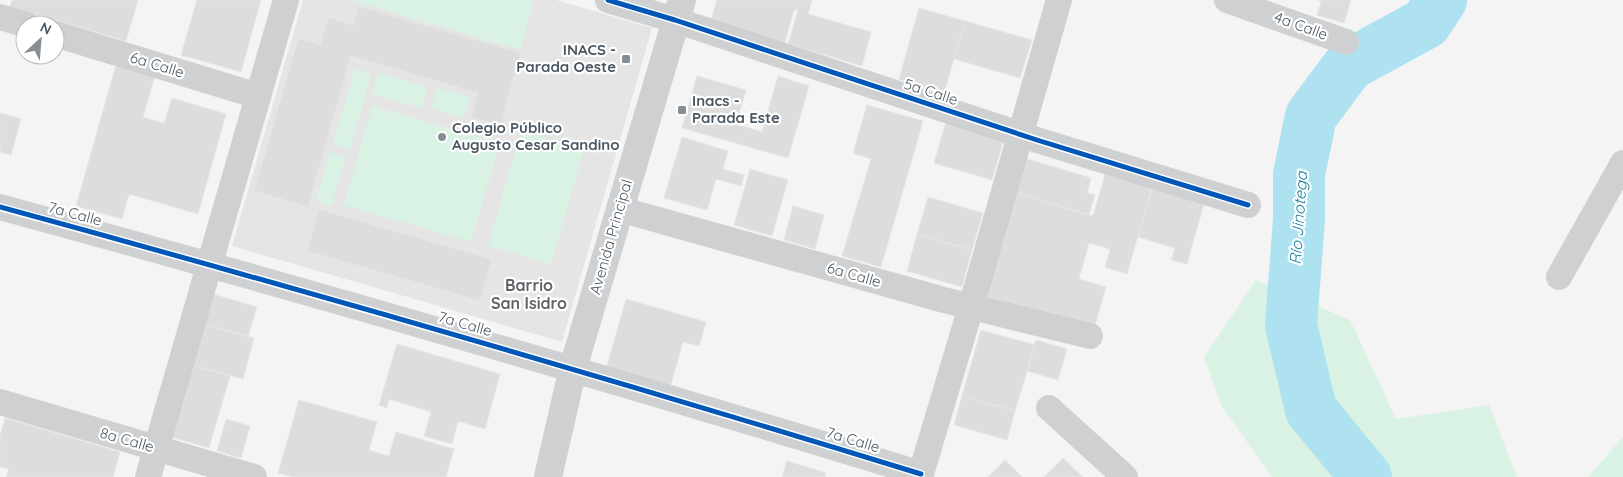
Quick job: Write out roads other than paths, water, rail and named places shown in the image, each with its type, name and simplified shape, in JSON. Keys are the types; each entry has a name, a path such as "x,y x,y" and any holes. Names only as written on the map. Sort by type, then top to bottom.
{"street":[{"path":"148,477 286,0"},
{"name":"5a Calle","path":"608,0 678,10 1020,135 1248,205"},
{"path":"921,475 1059,0"},
{"name":"4a Calle","path":"1228,0 1346,42"},
{"name":"Avenida Principal","path":"548,477 572,368 678,10"},
{"path":"0,17 15,22"},
{"name":"6a Calle","path":"65,37 258,96"},
{"path":"1559,278 1623,163"},
{"name":"7a Calle","path":"0,207 210,264 572,368 921,475"},
{"name":"6a Calle","path":"620,209 971,307 1090,336"},
{"name":"8a Calle","path":"0,402 254,477"},
{"path":"1049,408 1125,477"}],"waterway":[{"name":"Río Jinotega","path":"1366,477 1311,410 1291,325 1299,219 1299,174 1311,116 1349,65 1426,23 1441,0"}],"place":[{"name":"INACS - Parada Oeste","path":"626,59"},
{"name":"Inacs - Parada Este","path":"682,110"},
{"name":"Colegio Público Augusto Cesar Sandino","path":"442,137"}],"district":[{"name":"Barrio San Isidro","path":"529,294"}]}
